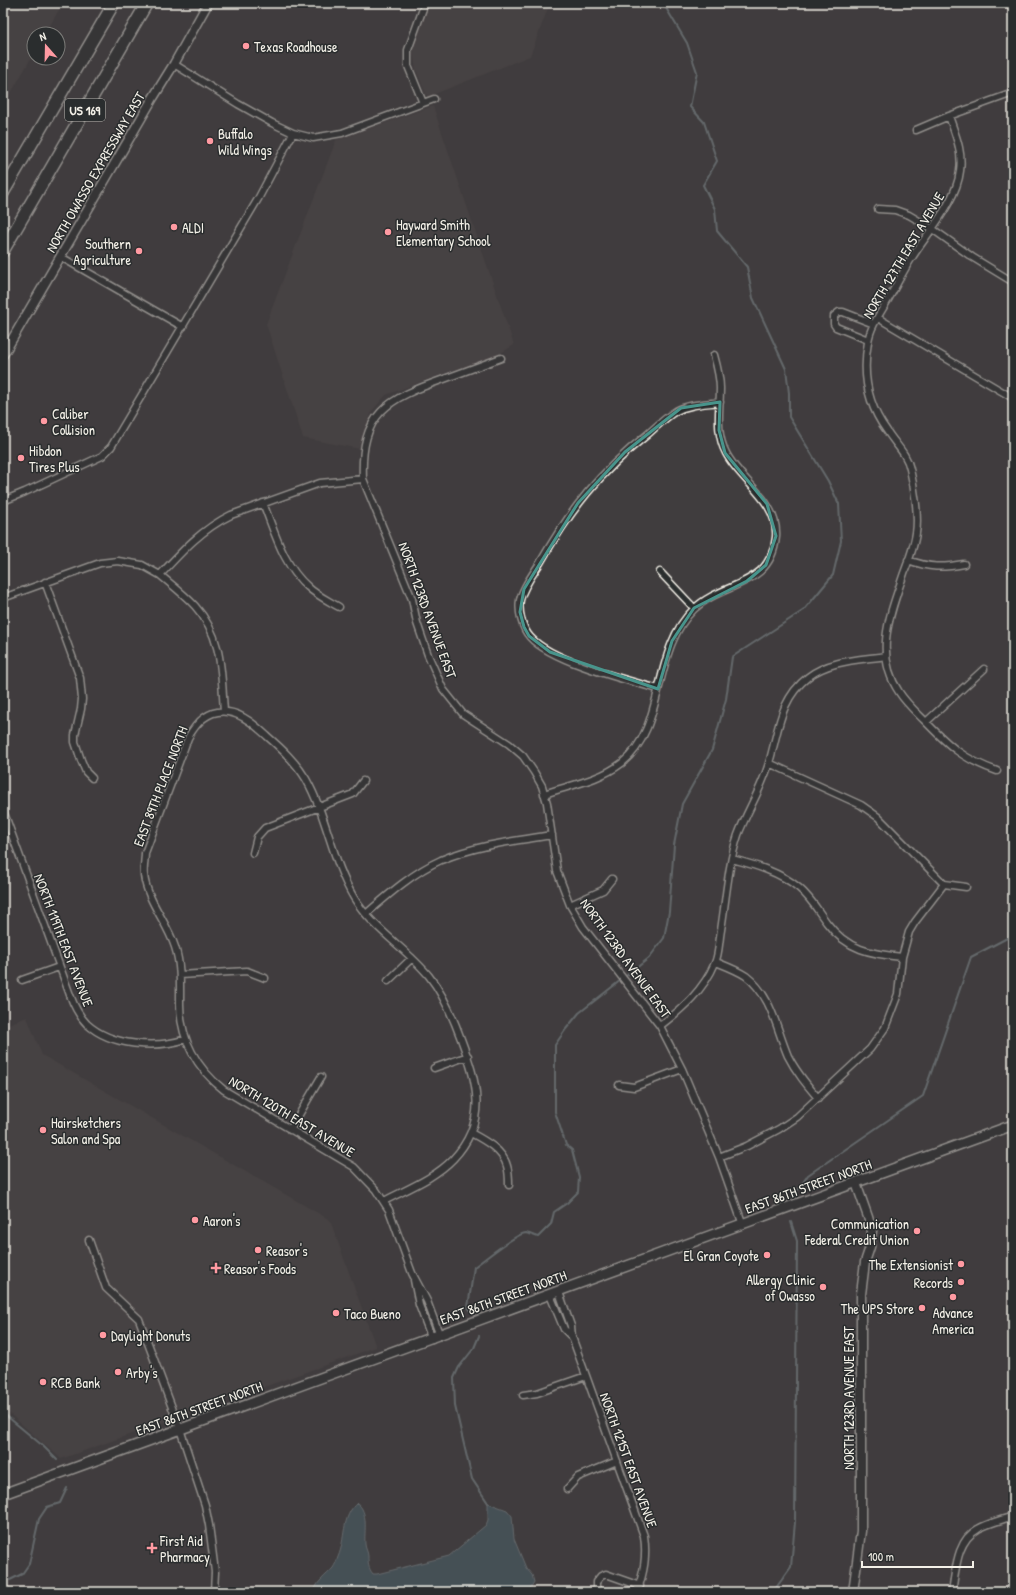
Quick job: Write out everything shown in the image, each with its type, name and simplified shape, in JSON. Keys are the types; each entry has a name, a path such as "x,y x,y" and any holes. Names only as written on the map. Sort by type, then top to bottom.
{"highway":[{"name":"US 169","path":"3,193 114,3"},
{"name":"US 169","path":"3,251 147,3"}],"main road":[{"name":"EAST 86TH STREET NORTH","path":"3,1494 743,1225 1013,1125"}],"street":[{"name":"NORTH OWASSO EXPRESSWAY EAST","path":"3,355 174,64 208,3"},
{"path":"423,104 408,66 408,50 425,3"},
{"path":"174,64 238,104 293,133 313,138 342,133 434,100"},
{"path":"916,130 949,116 1013,94"},
{"name":"NORTH 127TH EAST AVENUE","path":"949,116 958,142 960,153 960,171 956,190 950,202 913,256 874,324 868,340 864,368 870,401 882,424 908,461 917,521 916,533 888,619 886,656 891,676 899,692 911,707 949,745 965,757 997,771"},
{"path":"3,500 25,492 102,456 111,447 258,199 293,133"},
{"path":"878,209 895,210 909,215 1013,282"},
{"path":"60,257 183,326"},
{"path":"868,340 836,327 834,324 834,316 839,312 843,312 874,324"},
{"path":"878,318 1013,398"},
{"path":"544,794 594,779 623,762 638,744 646,731 668,652 678,629 694,608 714,595 747,581 761,571 766,565 772,551 776,536 771,512 767,504 725,453 719,430 719,377 714,355"},
{"name":"NORTH 123RD AVENUE EAST","path":"501,358 405,394 391,402 382,410 371,428 364,446 362,459 363,479 412,599 417,623 443,689 463,714 473,722 509,744 523,756 534,772 544,794 558,871 570,905 582,926 660,1026 682,1068 719,1157 743,1225"},
{"path":"658,690 590,668 550,652 529,636 520,612 520,601 524,589 557,533 578,503 601,476 625,452 675,411 692,405 720,402"},
{"path":"160,575 188,545 210,527 231,515 320,483 363,479"},
{"path":"264,503 282,554 297,576 308,588 339,607"},
{"path":"908,560 931,567 944,568 964,564"},
{"path":"3,598 100,563 118,561 142,565 160,575 194,605 210,628 217,643 221,664 224,711 232,713 250,722 287,753 306,779 346,883 366,914 429,976 447,1004 468,1056 475,1082 477,1103 470,1133 463,1147 447,1165 384,1201"},
{"path":"660,572 694,608"},
{"path":"45,582 80,678 82,699 75,742 86,772 92,778"},
{"path":"660,1026 679,1011 694,996 706,980 716,962 732,859 738,835 770,763 782,712 793,692 809,676 826,667 838,663 886,656"},
{"path":"926,722 984,669"},
{"name":"EAST 89TH PLACE NORTH","path":"180,974 176,948 171,935 150,897 146,885 143,873 145,853 193,728 206,717 224,711"},
{"path":"770,763 855,802 869,810 878,817 944,884 966,887"},
{"path":"253,854 257,837 265,828 353,794 363,781"},
{"name":"NORTH 119TH EAST AVENUE","path":"3,810 59,967 74,1006 80,1015 87,1023 99,1032 111,1038 144,1045 163,1045 186,1039"},
{"path":"366,914 420,872 440,861 466,851 493,844 552,835"},
{"path":"732,859 767,870 798,887 810,898 828,924 846,942 860,950 878,955 902,957"},
{"path":"570,905 603,890 612,879"},
{"path":"719,1157 747,1146 779,1129 797,1117 861,1058 885,1028 898,994 905,943 915,922 944,884"},
{"path":"388,981 412,958"},
{"path":"716,962 746,976 762,992 796,1070 818,1098"},
{"path":"22,980 59,967"},
{"path":"180,974 247,971 265,978"},
{"name":"NORTH 120TH EAST AVENUE","path":"180,974 181,1016 186,1039 198,1063 213,1081 236,1098 354,1167 376,1190 384,1201 395,1224 412,1272 419,1305 436,1337"},
{"path":"434,1068 468,1056"},
{"path":"619,1085 634,1087 682,1068"},
{"path":"290,1130 321,1077"},
{"path":"470,1133 490,1143 503,1158 507,1165 509,1185"},
{"name":"NORTH 123RD AVENUE EAST","path":"853,1592 861,1532 861,1294 865,1262 870,1247 872,1231 856,1183"},
{"path":"90,1240 106,1288 138,1319 180,1429 205,1505 215,1572 214,1592"},
{"name":"NORTH 120TH EAST AVENUE","path":"412,1272 427,1301 436,1337"},
{"name":"NORTH 121ST EAST AVENUE","path":"554,1293 564,1329 572,1337 644,1536 646,1559 638,1589"},
{"path":"524,1395 537,1393 586,1376"},
{"path":"567,1489 578,1477 617,1461"},
{"path":"952,1592 959,1552 966,1540 978,1529 1013,1516"},
{"path":"600,1592 596,1587 596,1582 601,1576 606,1574 638,1589"}],"highlighted area":[{"path":"720,402 719,430 725,453 767,504 776,536 766,565 747,581 694,608 672,641 658,689 550,652 529,636 524,627 520,612 524,589 578,503 625,452 681,408"}],"shaded area":[{"path":"3,3 63,3 50,26 26,26 27,66 3,107"},
{"path":"430,3 550,3 530,56 427,97 416,70 412,48"},
{"name":"Hayward Smith Elementary School","path":"433,106 514,345 496,356 386,395 372,411 360,449 303,438 266,324 336,140"},
{"path":"27,1017 42,1055 330,1220 376,1347 61,1459 3,1408 3,1026"}],"water":[{"path":"357,1503 361,1507 365,1516 365,1546 368,1554 370,1570 373,1574 449,1556 486,1525 488,1520 488,1503 507,1510 512,1516 514,1539 526,1568 532,1575 534,1582 528,1592 314,1592 319,1582 335,1564 340,1550 348,1515"}],"waterway":[{"path":"470,1310 468,1307 474,1267 521,1234 526,1233 538,1237 551,1224 554,1212 567,1203 578,1192 579,1177 572,1150 566,1145 555,1112 555,1045 579,1013 649,958 664,938 669,912 674,845 682,804 712,750 726,699 732,657 804,610 833,575 841,541 839,504 828,481 789,417 789,393 786,369 753,298 747,267 717,231 715,209 703,185 717,161 704,122 690,107 697,72 687,43 663,3"},
{"path":"798,1190 808,1175 923,1096 971,957 1011,936 1013,931"},
{"path":"773,1592 791,1567 795,1522 797,1241 791,1222"},
{"path":"479,1336 474,1348 459,1367 454,1378 455,1406 472,1479 488,1503"},
{"path":"3,1413 43,1446 57,1460"},
{"path":"10,1580 22,1574 29,1564 39,1519 47,1507 60,1503 67,1488"}],"place":[{"name":"Texas Roadhouse","path":"246,46"},
{"name":"Buffalo Wild Wings","path":"210,141"},
{"name":"ALDI","path":"174,227"},
{"name":"Hayward Smith Elementary School","path":"388,232"},
{"name":"Southern Agriculture","path":"139,251"},
{"name":"Caliber Collision","path":"44,421"},
{"name":"Hibdon Tires Plus","path":"21,458"},
{"name":"Hairsketchers Salon and Spa","path":"43,1130"},
{"name":"Aaron's","path":"195,1220"},
{"name":"Communication Federal Credit Union","path":"917,1231"},
{"name":"Reasor's","path":"258,1250"},
{"name":"El Gran Coyote","path":"767,1255"},
{"name":"The Extensionist","path":"961,1264"},
{"name":"Reasor's Foods","path":"216,1268"},
{"name":"Records","path":"961,1282"},
{"name":"Allergy Clinic of Owasso","path":"823,1287"},
{"name":"Advance America","path":"953,1297"},
{"name":"The UPS Store","path":"922,1308"},
{"name":"Taco Bueno","path":"336,1313"},
{"name":"Daylight Donuts","path":"103,1335"},
{"name":"Arby's","path":"118,1372"},
{"name":"RCB Bank","path":"43,1382"},
{"name":"First Aid Pharmacy","path":"152,1548"}]}
